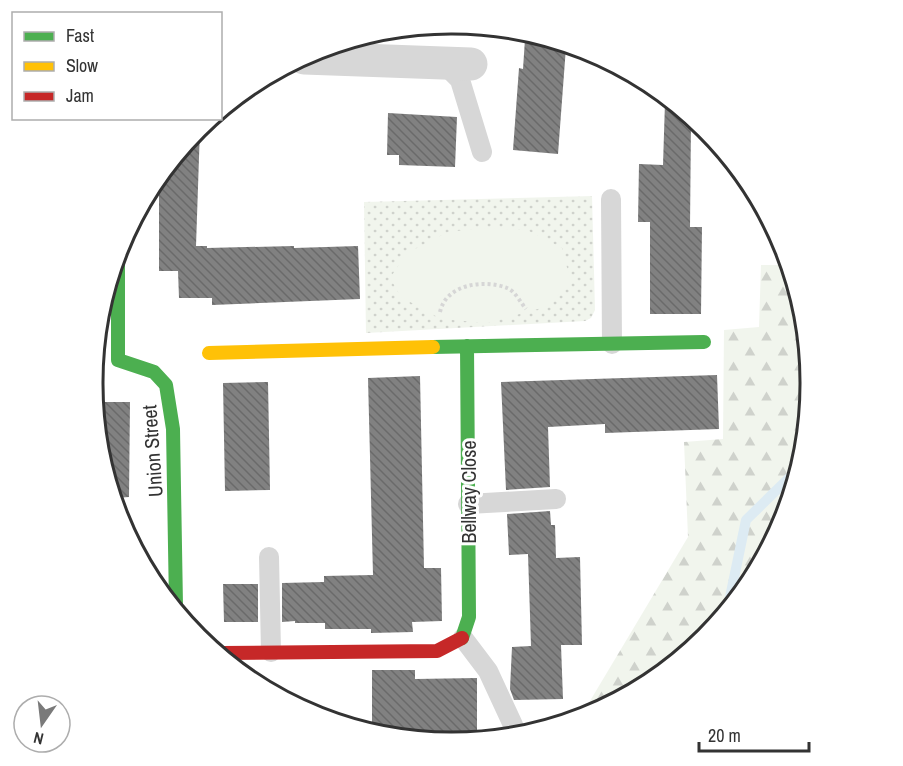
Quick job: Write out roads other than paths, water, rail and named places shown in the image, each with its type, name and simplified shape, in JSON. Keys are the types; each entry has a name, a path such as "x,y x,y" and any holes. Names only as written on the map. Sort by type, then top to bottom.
{"street":[{"path":"324,59 457,64"},
{"name":"Union Street","path":"113,301 107,360 154,372 166,385 173,429 176,596"},
{"path":"208,352 704,342"},
{"name":"Bellway Close","path":"463,638 469,617 467,346"},
{"path":"231,653 437,651 463,638"}],"lane":[{"path":"457,64 482,152"},
{"path":"611,199 612,344"},
{"path":"468,504 556,499"},
{"path":"269,556 271,652"},
{"path":"463,638 488,671 513,726"}],"waterway":[{"path":"731,590 746,520 786,481"}]}
